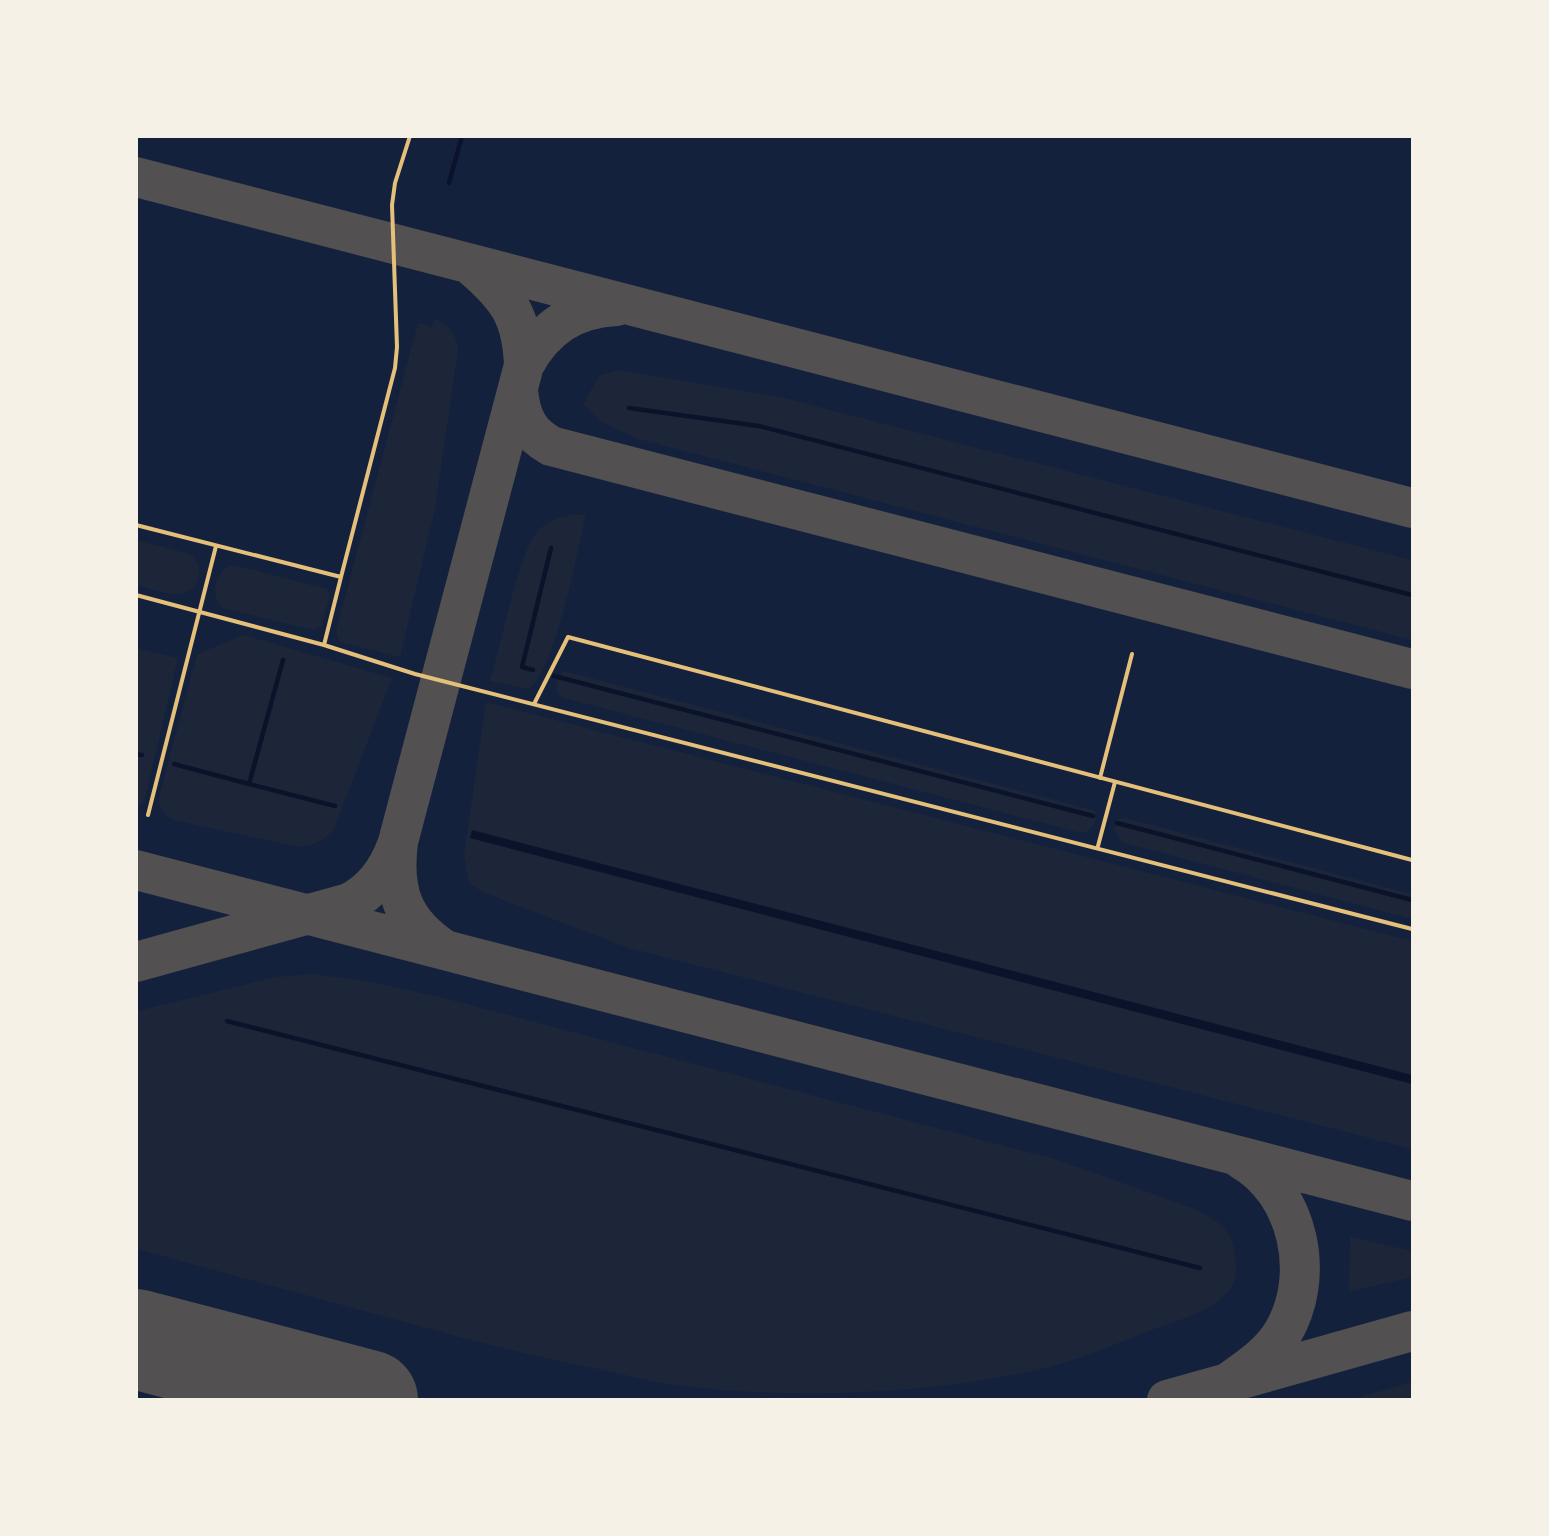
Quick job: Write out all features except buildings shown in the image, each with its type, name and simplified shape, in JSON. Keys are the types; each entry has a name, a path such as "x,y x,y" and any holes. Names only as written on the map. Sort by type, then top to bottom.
{"lane":[{"path":"324,645 395,368 397,347 392,205 395,183 410,136"},
{"path":"136,525 341,577"},
{"path":"148,815 216,546"},
{"path":"136,595 324,645 415,674 1098,846 1413,929"},
{"path":"534,704 568,637 1413,860"},
{"path":"1100,778 1132,654"},
{"path":"1098,846 1115,782"}],"shaded area":[{"path":"435,319 451,331 456,339 458,350 435,508 400,657 339,642 336,631 418,323 432,327"},
{"path":"618,370 780,397 1412,560 1412,640 638,439 601,422 583,404 599,376"},
{"path":"572,515 586,515 557,634 539,677 529,689 490,681 516,581 530,544 543,526"},
{"path":"136,540 190,554 196,561 199,575 190,591 173,594 137,585"},
{"path":"228,566 237,566 327,589 330,595 321,627 313,630 222,608 216,597 215,586 219,575"},
{"path":"244,635 392,678 334,829 315,844 299,847 173,820 164,814 161,808 159,797 197,654"},
{"path":"137,648 178,658 145,799 137,809"},
{"path":"564,671 1093,810 1096,814 1095,823 1087,832 1081,833 564,698 557,693 556,686 559,676"},
{"path":"486,702 1412,941 1412,1149 629,948 482,892 469,883 464,856"},
{"path":"1125,818 1412,894 1412,919 1121,842 1114,829 1117,819"},
{"path":"472,830 1412,1075 1412,1084 470,838"},
{"path":"313,974 366,981 444,998 1058,1160 1198,1210 1215,1221 1227,1231 1233,1245 1236,1266 1234,1280 1228,1292 1218,1301 1191,1316 1038,1370 904,1390 765,1392 667,1384 535,1356 137,1249 137,1011 276,977"},
{"path":"1350,1237 1412,1251 1412,1277 1349,1292"},
{"path":"1412,1382 1412,1399 1352,1399"}],"waterway":[{"path":"449,183 462,136"},
{"path":"629,408 759,426 1412,595"},
{"path":"533,670 522,667 551,548"},
{"path":"283,660 249,784 335,806"},
{"path":"554,676 1093,816"},
{"path":"136,754 142,755"},
{"path":"174,764 249,784"},
{"path":"1117,823 1412,900"},
{"path":"227,1021 1200,1268"}],"taxiway":[{"path":"136,177 1412,508"},
{"path":"472,266 495,288 511,309 520,333 524,365"},
{"path":"445,950 419,928 403,904 397,876 398,842 524,365 541,340 562,322 587,311 617,306"},
{"path":"518,391 521,409 527,424 537,436 551,446 1412,669"},
{"path":"136,962 349,903 379,879 397,845"},
{"path":"136,870 1412,1201"},
{"path":"1228,1383 1258,1361 1277,1342 1293,1311 1299,1287 1300,1262 1289,1214 1277,1192 1261,1174 1241,1159"},
{"path":"1167,1400 1412,1331"}],"runway":[{"path":"136,1339 368,1400"}]}
